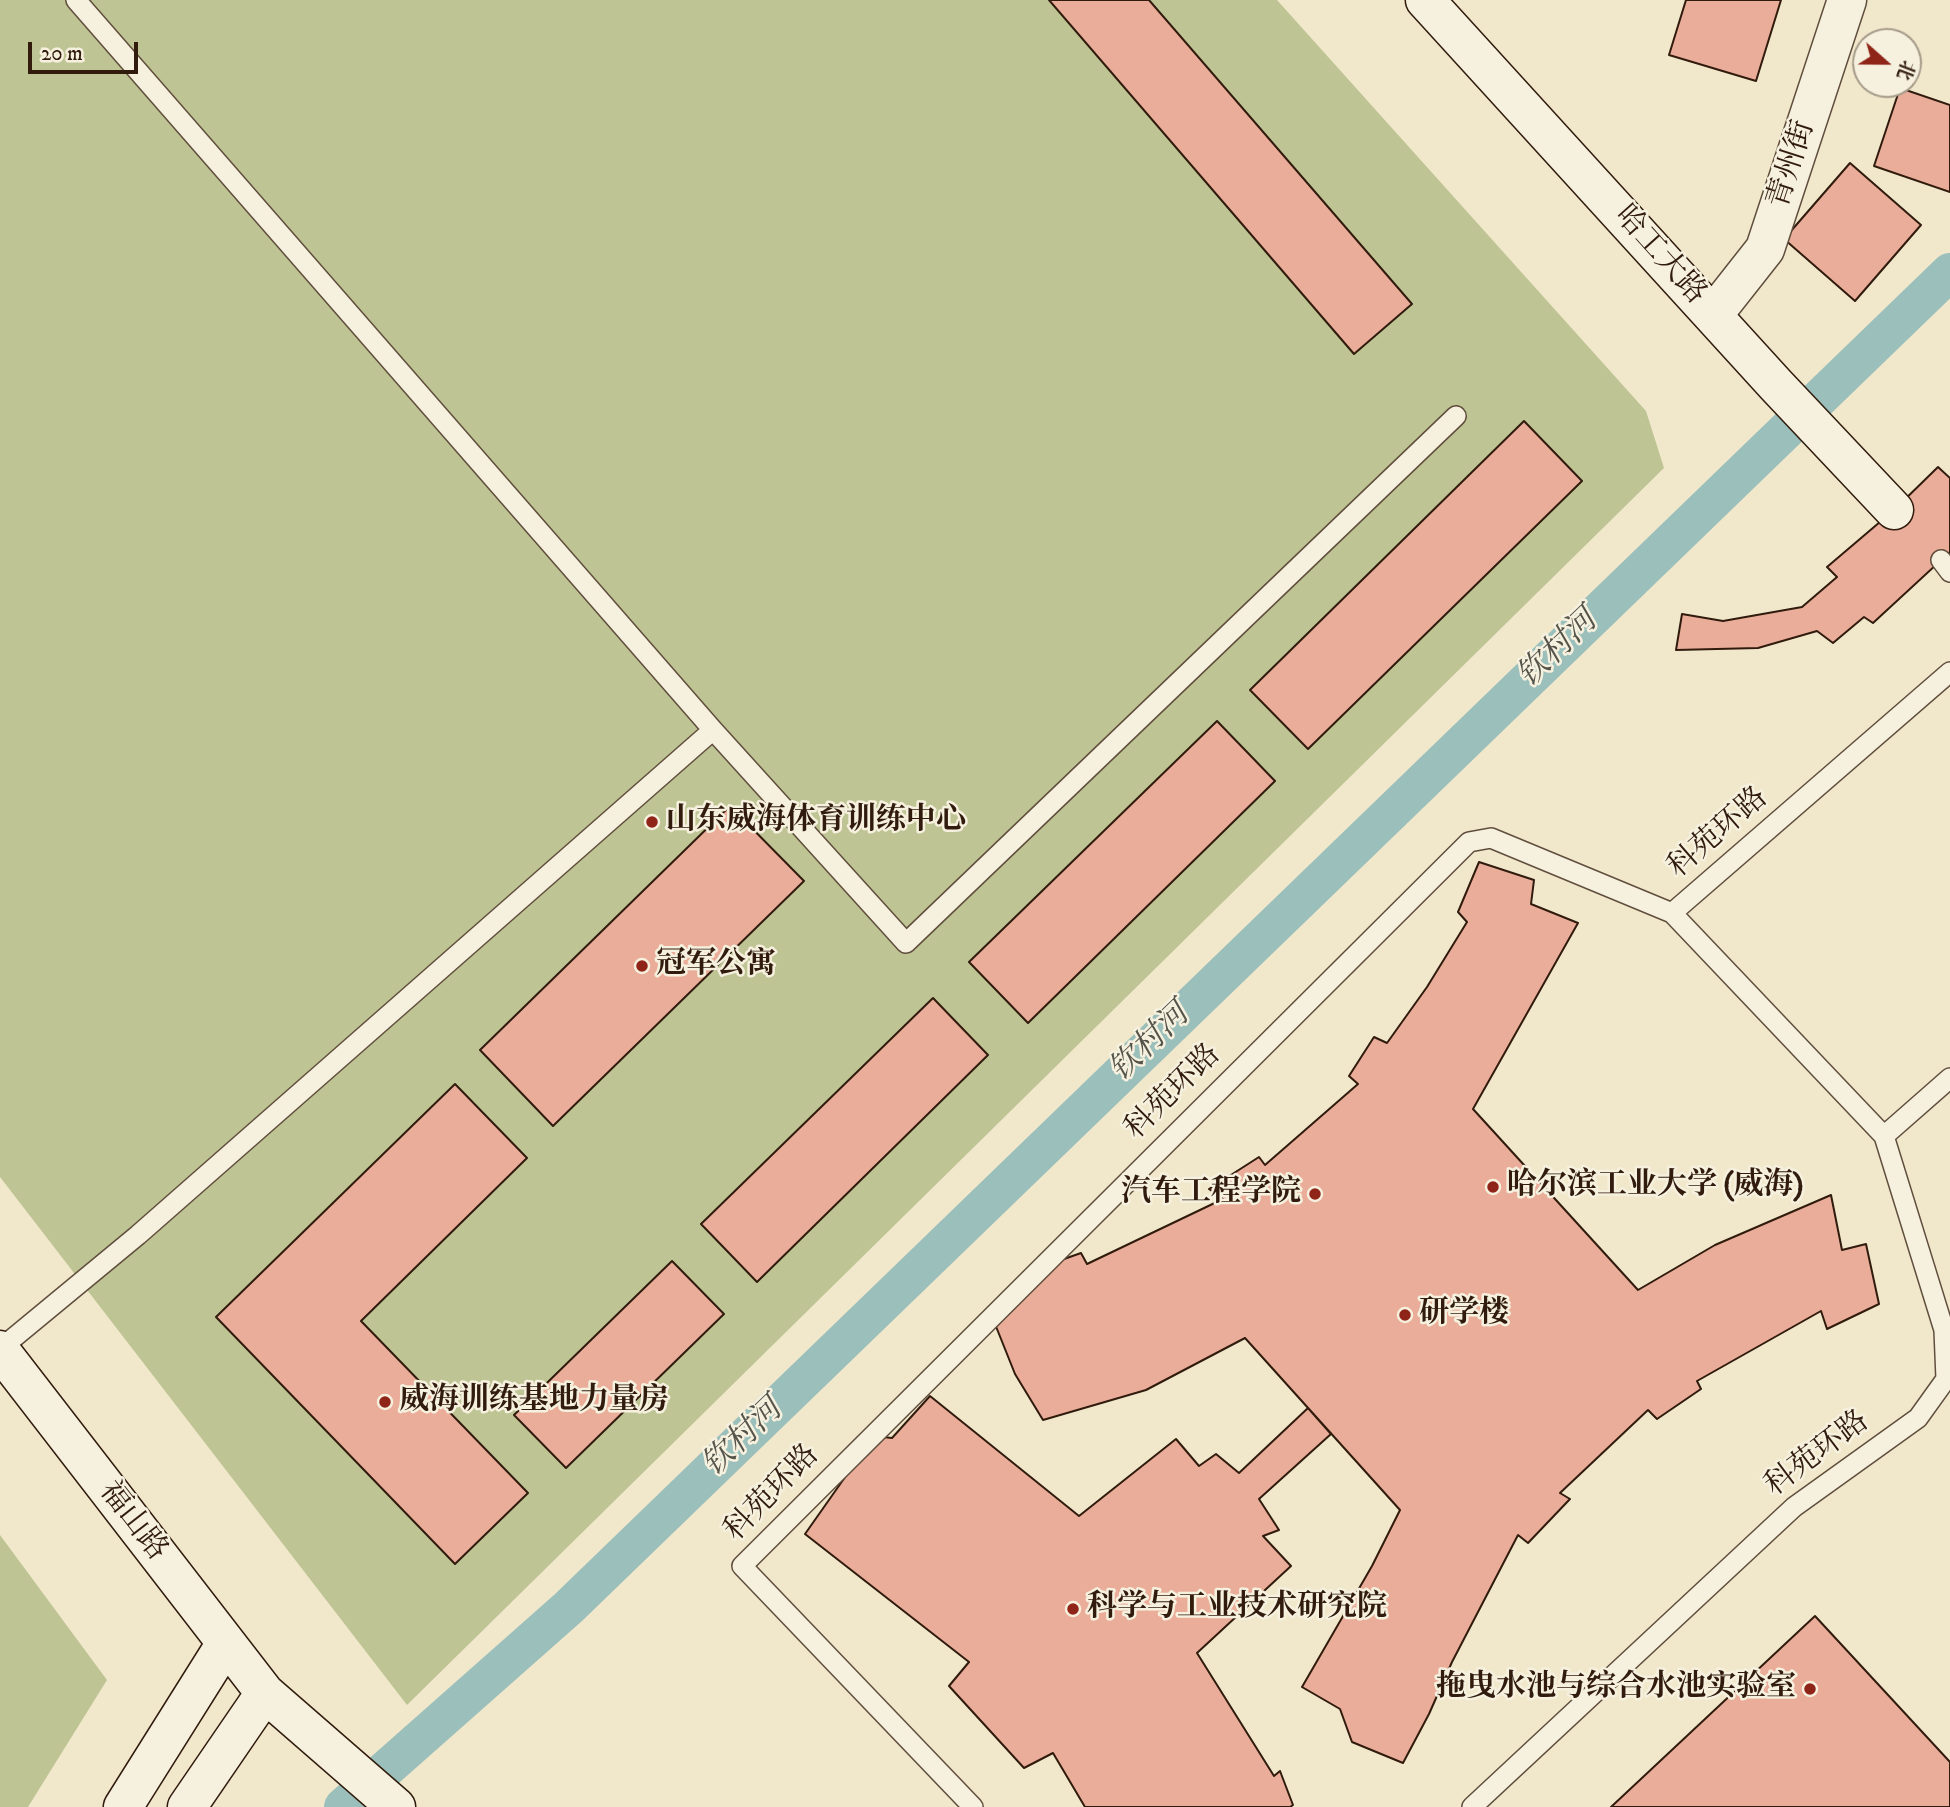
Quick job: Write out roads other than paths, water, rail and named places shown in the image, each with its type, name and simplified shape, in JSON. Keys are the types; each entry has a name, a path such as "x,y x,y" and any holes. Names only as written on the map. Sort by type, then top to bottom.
{"main road":[{"name":"哈工大路","path":"1425,0 1776,385 1894,510"},
{"name":"青州街","path":"1713,315 1765,250 1847,0"},
{"name":"福山路","path":"0,1350 265,1693 396,1807"},
{"path":"123,1807 226,1643"},
{"path":"187,1807 265,1693"}],"lane":[{"path":"76,0 713,730 906,943 1456,416"},
{"name":"科苑环路","path":"973,1807 741,1566 1469,842 1491,838 1672,914 1950,672"},
{"path":"0,1350 149,1226 713,730"},
{"path":"1672,914 1884,1136 1950,1078"},
{"name":"科苑环路","path":"1472,1807 1794,1507 1917,1418 1946,1379 1944,1330 1884,1136"}],"waterway":[{"name":"钦村河","path":"343,1807 568,1608 1950,272"}],"place":[{"name":"山东威海体育训练中心","path":"652,822"},
{"name":"冠军公寓","path":"642,966"},
{"name":"哈尔滨工业大学 (威海)","path":"1493,1187"},
{"name":"汽车工程学院","path":"1315,1194"},
{"name":"研学楼","path":"1405,1315"},
{"name":"威海训练基地力量房","path":"385,1402"},
{"name":"科学与工业技术研究院","path":"1073,1609"},
{"name":"拖曳水池与综合水池实验室","path":"1810,1689"}]}
